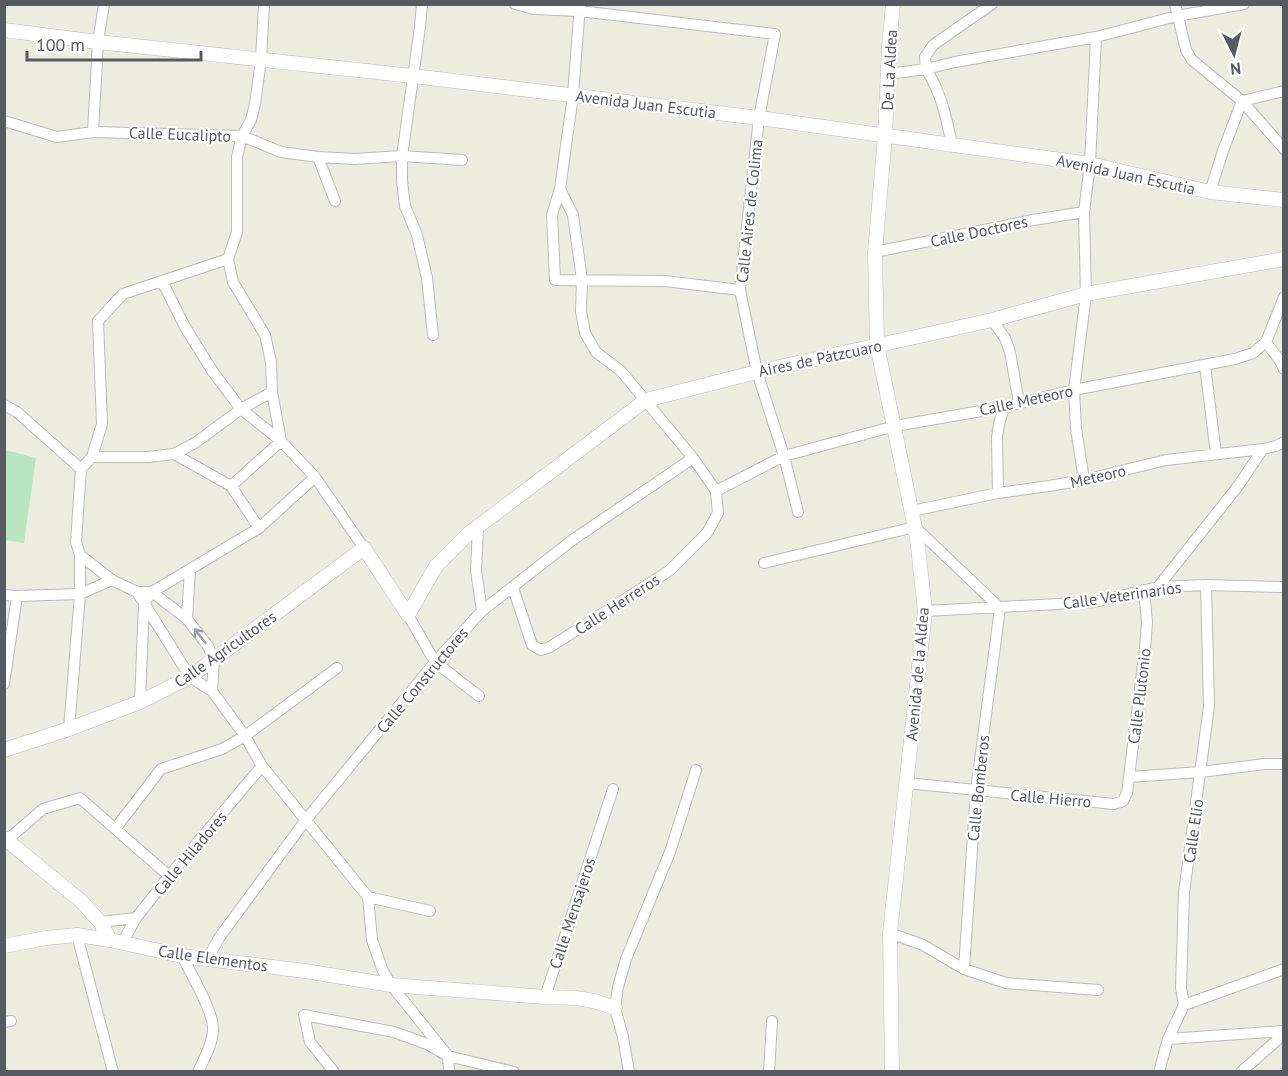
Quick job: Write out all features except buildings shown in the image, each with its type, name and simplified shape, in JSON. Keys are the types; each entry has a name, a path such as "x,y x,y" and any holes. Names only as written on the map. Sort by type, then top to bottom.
{"street":[{"path":"93,132 98,42 104,4"},
{"path":"264,4 261,60 251,120 242,136 237,157 237,232 228,259 233,282 265,335 271,362 272,392 281,441"},
{"path":"422,4 402,156 402,181 405,206 417,235 427,278 433,335"},
{"path":"515,4 534,9 580,8 573,95 561,189 552,215 555,280 665,281 740,290"},
{"name":"De La Aldea","path":"885,136 893,4"},
{"path":"952,144 942,102 935,82 926,69 925,57 933,45 992,4"},
{"path":"888,74 1095,37 1176,10 1244,4"},
{"name":"Calle Aires de Colima","path":"580,8 775,34 759,118 740,290 757,372 784,456 798,512"},
{"path":"1176,10 1186,50 1192,60 1242,101 1284,149"},
{"name":"Avenida Juan Escutia","path":"4,30 759,118 1090,164 1210,192 1284,200"},
{"path":"1084,480 1076,429 1074,390 1086,294 1084,212 1090,164 1095,37"},
{"path":"1242,101 1284,91"},
{"path":"1210,192 1242,101"},
{"name":"Calle Eucalipto","path":"4,121 57,137 93,132 242,136 281,152 318,157 355,159 402,156 462,160"},
{"name":"Avenida de la Aldea","path":"885,136 876,252 877,345 918,538 925,611 890,933 892,1071"},
{"path":"318,157 335,201"},
{"path":"561,189 573,215 582,280 581,311 585,333 596,352 621,371 646,400 693,458 716,491"},
{"name":"Calle Doctores","path":"876,252 1084,212"},
{"path":"69,729 80,594 80,555 76,542 81,469 92,457 102,424 98,321 123,294 228,259"},
{"name":"Aires de Pátzcuaro","path":"408,615 436,566 468,534 646,400 757,372 992,320 1086,294 1284,259"},
{"path":"162,281 185,327 213,372 241,409 281,441 315,477 408,615 435,662 479,696"},
{"path":"1284,297 1266,342 1284,369"},
{"path":"992,320 1005,338 1010,352 1018,403"},
{"name":"Calle Meteoro","path":"716,491 784,456 895,426 1205,365 1253,353 1266,342"},
{"path":"1205,365 1216,454"},
{"path":"92,457 148,457 174,454 195,443 241,409 272,392"},
{"path":"4,405 17,412 81,469"},
{"path":"998,493 997,437 1004,406"},
{"path":"231,486 281,441"},
{"name":"Meteoro","path":"912,511 998,493 1084,480 1166,460 1263,449 1284,442"},
{"path":"1158,587 1238,486 1263,449"},
{"path":"174,454 231,486 259,528"},
{"name":"Calle Constructores","path":"207,960 219,938 306,820 435,662 482,611 572,541 693,458"},
{"path":"140,702 144,603 153,592 259,528 315,477"},
{"name":"Calle Herreros","path":"513,588 532,645 541,650 550,647 669,571 707,533 718,513 716,491"},
{"path":"478,527 476,571 482,611"},
{"path":"764,563 915,527 1000,608"},
{"name":"Calle Agricultores","path":"4,750 69,729 140,702 190,677 364,548"},
{"path":"80,555 112,580 137,592 153,592 187,619 208,646 214,660 212,691"},
{"path":"187,619 190,570"},
{"path":"4,595 80,594 112,580"},
{"name":"Calle Veterinarios","path":"925,611 1095,602 1158,587 1206,585 1284,587"},
{"name":"Calle Elio","path":"1184,1005 1181,988 1184,892 1209,706 1206,585"},
{"name":"Calle Plutonio","path":"1123,801 1127,793 1145,650 1147,622 1144,590"},
{"path":"137,592 190,677 212,691 245,736 262,766 368,897 372,940 382,971 448,1056 449,1071"},
{"path":"4,684 17,596"},
{"name":"Calle Bomberos","path":"964,969 976,791 1000,608"},
{"path":"115,829 161,769 222,749 245,736 336,668"},
{"path":"1129,777 1284,764"},
{"name":"Calle Hiladores","path":"116,942 262,766"},
{"path":"629,1071 615,1008 618,987 626,959 670,852 696,770"},
{"name":"Calle Hierro","path":"907,783 1114,804 1123,801"},
{"name":"Calle Mensajeros","path":"544,998 613,789"},
{"path":"116,942 81,901 6,839 43,809 80,798 170,876"},
{"path":"368,897 430,911"},
{"path":"100,922 136,918"},
{"path":"890,933 923,945 964,969 1006,983 1098,990"},
{"path":"77,935 113,1071"},
{"name":"Calle Elementos","path":"4,946 77,935 207,960 255,964 391,985 585,1000 615,1008"},
{"path":"183,956 210,1012 214,1030 198,1071"},
{"path":"1159,1071 1168,1039 1184,1005 1284,969"},
{"path":"334,1071 310,1042 304,1015 394,1032 427,1044 448,1056 514,1071"},
{"path":"769,1071 772,1021"},
{"path":"1168,1039 1284,1032"},
{"path":"1243,1071 1284,1032"}],"green space":[{"path":"5,450 36,458 24,543 5,540"}]}
